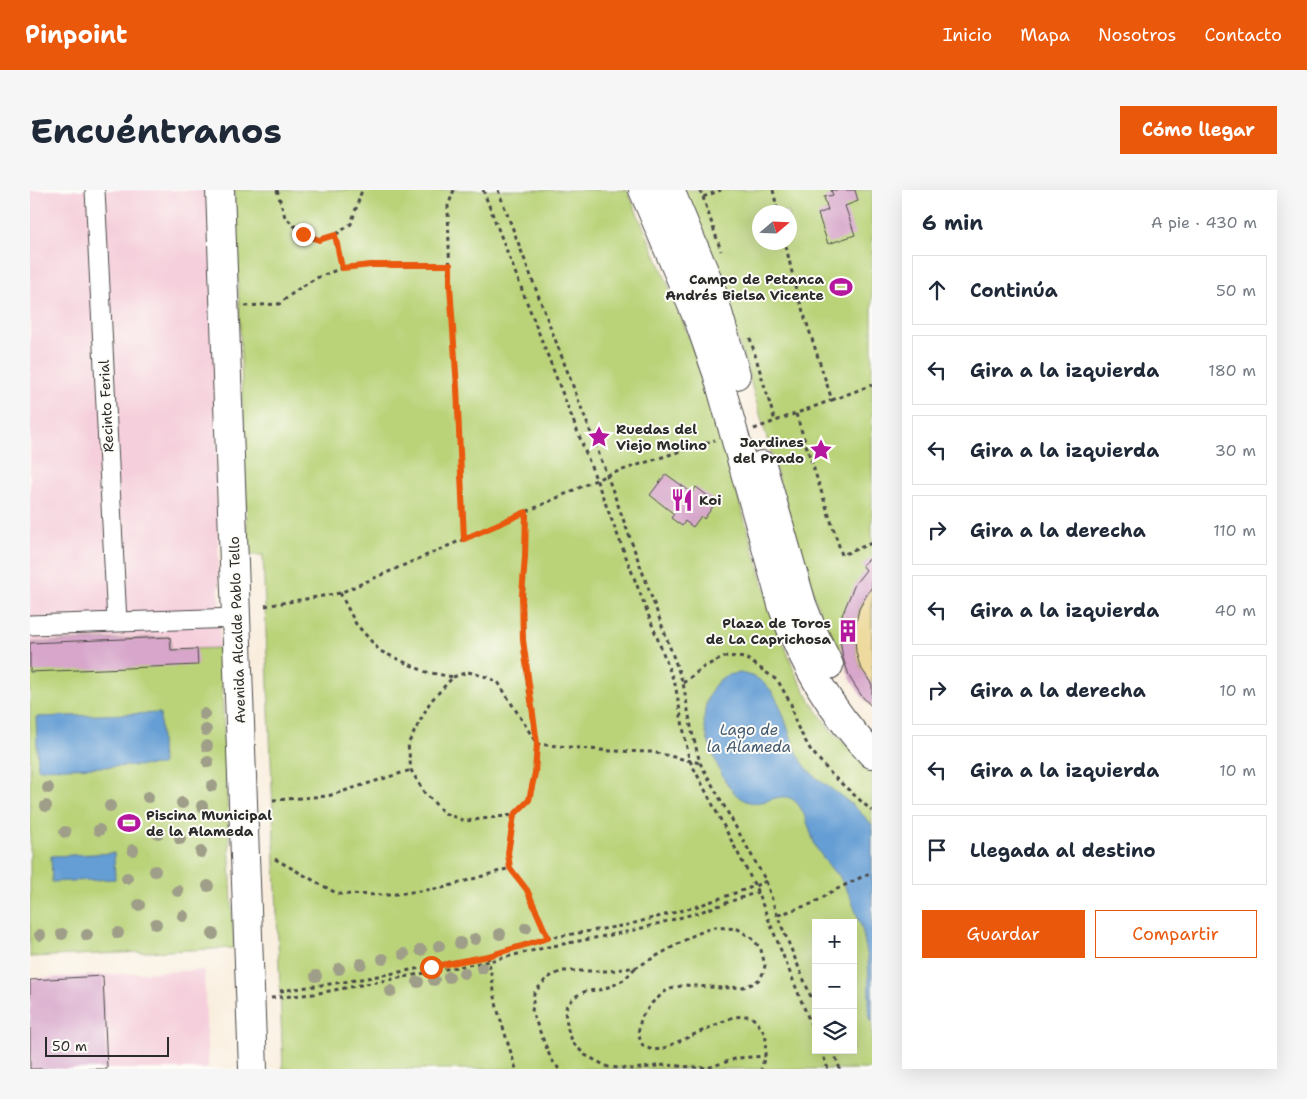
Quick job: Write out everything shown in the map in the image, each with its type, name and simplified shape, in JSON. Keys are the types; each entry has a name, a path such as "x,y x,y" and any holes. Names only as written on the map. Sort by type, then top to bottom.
{"main road":[{"name":"Avenida Alcalde Pablo Tello","path":"220,190 254,1069"},
{"path":"642,190 700,324 717,373 743,432 812,632 841,686 872,728"},
{"path":"670,190 710,285 783,608 793,636 805,662 833,708 847,727 872,754"}],"street":[{"name":"Recinto Ferial","path":"95,190 117,622"},
{"path":"30,625 236,618"}],"path":[{"path":"277,190 285,217 303,234 319,240 335,235 351,224 362,190"},
{"path":"454,190 448,206 450,286 464,539"},
{"path":"483,190 675,684 688,759 756,886 812,1027"},
{"path":"498,190 607,475 683,683 700,763 766,881 812,999"},
{"path":"700,190 703,197 721,190"},
{"path":"773,190 776,205"},
{"path":"335,235 342,268"},
{"path":"787,250 796,290 832,400"},
{"path":"225,307 280,304 316,278 342,268 371,265 450,265"},
{"path":"265,606 340,593 526,512 596,479 796,414 872,385"},
{"path":"796,414 842,555 872,543"},
{"path":"526,512 522,595 523,640 537,744 535,773 529,800 514,815 508,853 510,868 527,890 548,938"},
{"path":"340,593 356,624 380,651 426,672 452,677 468,672 498,682 537,744"},
{"path":"683,683 705,666 727,656 746,658 778,681 791,704 796,724 810,750 832,775 872,811"},
{"path":"452,677 430,702 408,744 412,770 424,792 444,813 465,821 514,815"},
{"path":"537,744 611,751 652,752 700,763"},
{"path":"273,800 328,796 412,770"},
{"path":"275,859 338,894 388,895 442,888 510,868"},
{"path":"778,915 814,903 828,893 872,872"},
{"path":"280,991 359,980 488,956 548,938 627,926 695,908 766,881"},
{"path":"269,998 313,994 489,961 548,947 631,931 697,913 758,892"},
{"path":"761,1069 765,1056 766,1035 750,1016 733,1017 662,1049 652,1050 643,1046 638,1034 642,1018 652,1002 667,990 684,985 722,988 743,987 760,979 765,965 761,950 754,940 738,929 714,927 694,935 637,967 625,979 614,985 599,990 586,991 576,996 567,1006 565,1012 568,1030 573,1043 585,1055 608,1067 634,1069 665,1065 707,1068 738,1058 765,1056"},
{"path":"488,956 497,1008 516,1069"},
{"path":"559,1069 551,1059 532,1012 534,993 547,978 562,971 609,972 637,967"},
{"path":"822,1054 828,1069"},
{"path":"834,1054 840,1069"}],"shaded area":[{"path":"30,190 212,190 220,648 171,650 170,637 30,643"},
{"path":"204,970 208,1069 30,1069 30,978"}],"green space":[{"path":"234,190 627,190 663,272 693,348 769,604 795,673 808,697 829,728 872,772 872,1069 283,1069 263,555 248,555"},
{"name":"Jardines del Prado","path":"680,190 872,190 872,707 854,684 843,658 832,652 796,538 722,284"},
{"name":"Piscina Municipal de la Alameda","path":"170,637 171,650 220,648 234,948 30,957 30,643"}],"sand":[{"path":"872,587 872,685 859,661 855,636 859,611"}],"water":[{"name":"Lago de la Alameda","path":"740,673 755,677 766,685 775,696 796,750 811,773 845,799 872,825 872,1023 869,1009 868,959 862,929 850,896 838,874 834,872 816,847 799,806 790,798 776,798 755,803 739,797 727,784 715,759 704,722 706,704 717,682 731,674"},
{"path":"160,713 162,765 38,769 36,717"},
{"path":"114,853 115,879 52,882 51,856"}],"building":[{"path":"831,190 855,190 858,201 845,206 855,235 828,244 818,214 828,210 824,197 833,195"},
{"path":"666,474 692,493 696,487 716,502 704,519 701,516 693,527 685,521 682,526 671,518 674,514 650,495"},
{"name":"Plaza de Toros de La Caprichosa","path":"872,557 872,587 859,609 855,638 860,666 872,685 872,707 861,695 850,678 843,658 840,620 855,584 866,570 862,565"},
{"path":"170,637 171,650 197,649 198,665 30,672 30,643"},
{"path":"103,976 107,1069 30,1069 30,980"}],"place":[{"name":"Campo de Petanca Andrés Bielsa Vicente","path":"841,287"},
{"name":"Ruedas del Viejo Molino","path":"599,437"},
{"name":"Jardines del Prado","path":"821,450"},
{"name":"Koi","path":"682,500"},
{"name":"Plaza de Toros de La Caprichosa","path":"848,631"},
{"name":"Piscina Municipal de la Alameda","path":"129,823"}],"route":[{"path":"303,234 319,240 335,235 342,268 371,265 450,265 464,539 526,512 522,595 523,640 537,744 535,773 529,800 514,815 508,853 510,868 527,890 548,938 488,956 431,967"}]}
